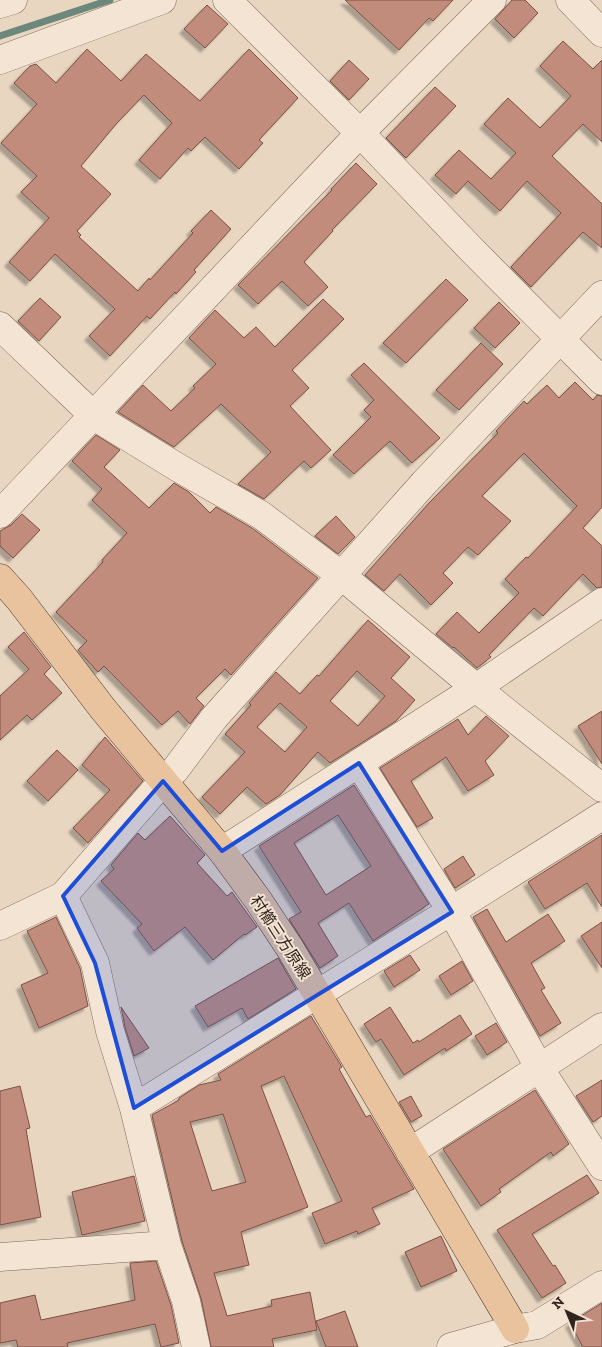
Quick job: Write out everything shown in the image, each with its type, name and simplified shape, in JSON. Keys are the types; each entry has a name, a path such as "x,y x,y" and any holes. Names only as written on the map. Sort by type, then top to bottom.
{"main road":[{"name":"村櫛三方原線","path":"0,578 19,599 89,691 222,851 269,916 521,1338"}],"street":[{"path":"0,4 12,0"},
{"path":"0,60 162,0"},
{"path":"227,0 602,381"},
{"path":"0,514 360,133 492,0"},
{"path":"570,0 602,33"},
{"path":"0,926 63,896 175,770 214,718 424,483 602,295"},
{"path":"0,326 94,416 177,467 261,515 342,576 476,688 602,788"},
{"path":"222,851 476,688 602,602"},
{"path":"359,763 452,912 540,1068 602,1166"},
{"path":"134,1108 452,912 602,816"},
{"path":"63,896 95,963 110,1031 134,1108 167,1245 186,1301 196,1347"},
{"path":"410,1152 602,1028"},
{"path":"0,1257 167,1245"},
{"path":"451,1347 521,1338 537,1325 602,1285"}],"highlighted area":[{"path":"359,763 452,912 134,1108 95,963 63,896 163,781 222,851"}],"building":[{"path":"345,0 453,0 433,21 429,18 399,50"},
{"path":"512,0 525,0 538,13 514,38 495,19"},
{"path":"207,5 228,24 205,48 184,29"},
{"path":"563,41 593,69 602,60 602,142 583,124 552,156 602,204 602,248 583,232 531,287 511,267 561,213 527,181 500,211 468,181 456,194 435,175 459,150 491,179 516,153 484,124 508,98 540,128 571,96 540,66"},
{"path":"87,49 121,81 146,54 200,101 249,49 298,98 259,140 263,143 239,169 205,137 191,151 188,148 160,179 139,160 172,123 144,95 117,123 81,166 111,194 77,231 81,235 79,237 138,291 193,233 191,231 211,210 231,229 194,270 196,272 176,294 175,292 150,319 147,316 110,356 89,336 115,309 55,254 30,281 9,262 49,218 21,192 37,176 1,143 37,104 14,83 30,66 36,64 56,83"},
{"path":"349,60 369,79 349,100 330,81"},
{"path":"435,87 456,106 406,158 386,138"},
{"path":"356,163 377,184 304,262 328,287 308,306 282,281 258,304 238,285 332,190"},
{"path":"446,279 468,300 406,363 383,343"},
{"path":"40,298 61,317 39,341 18,321"},
{"path":"323,299 344,319 292,370 309,388 290,406 331,450 311,468 304,461 264,499 238,484 271,452 221,404 174,447 118,412 143,385 171,411 195,388 193,386 216,364 189,338 215,310 244,338 256,327 275,347"},
{"path":"499,302 520,323 495,348 474,328"},
{"path":"481,343 503,364 459,410 436,390"},
{"path":"364,363 440,438 412,463 390,441 354,474 333,455 371,417 364,410 374,400 351,375"},
{"path":"575,382 593,400 597,395 602,396 602,507 583,528 602,546 602,587 597,588 583,574 543,616 534,608 489,655 491,657 477,668 436,634 457,612 479,633 519,593 505,579 526,557 528,558 577,506 524,453 482,496 511,521 478,555 468,547 443,573 453,583 431,605 400,574 384,591 365,575 429,503 498,433 496,431 524,401 527,404 547,385 559,398"},
{"path":"96,435 120,450 104,467 149,508 174,483 189,492 210,513 216,507 252,528 318,578 231,675 225,669 196,698 204,706 190,724 178,711 162,725 104,666 98,672 78,650 87,641 56,612 103,562 102,560 127,533 92,500 102,489 72,461"},
{"path":"22,514 40,530 13,558 0,546 0,531 11,525"},
{"path":"336,516 355,537 338,554 315,536"},
{"path":"368,620 410,657 391,678 415,700 396,721 330,763 318,752 280,795 266,804 247,787 220,814 202,797 245,752 225,734 251,705 249,703 276,672 300,694 317,675 319,676","holes":["357,671 385,696 358,726 330,701","280,703 307,727 285,752 257,727"]},
{"path":"24,632 51,667 44,674 62,693 32,720 27,715 0,740 0,696 29,669 8,647"},
{"path":"602,711 602,764 578,726"},
{"path":"486,716 509,736 485,761 494,775 468,791 446,757 411,781 433,818 417,827 380,768 458,719 468,735"},
{"path":"105,737 143,781 88,843 73,828 110,790 82,765"},
{"path":"57,750 78,770 48,801 27,781"},
{"path":"354,785 429,904 373,941 349,903 318,923 338,956 320,968 289,919 301,912 259,846","holes":["338,815 371,866 326,895 294,843"]},
{"path":"170,816 205,855 197,863 227,896 232,892 257,927 244,934 213,960 185,927 154,951 137,928 142,924 101,881 114,869 111,865 138,833 145,840"},
{"path":"602,835 602,907 587,883 545,909 528,882"},
{"path":"463,856 475,875 455,888 444,869"},
{"path":"487,909 506,942 548,914 565,941 531,963 545,988 541,990 561,1023 540,1036 473,917"},
{"path":"56,917 80,968 88,1006 39,1028 21,985 48,973 27,931"},
{"path":"602,922 602,968 581,936"},
{"path":"410,955 420,970 394,987 384,971"},
{"path":"278,958 296,989 248,1019 242,1008 208,1027 195,1006"},
{"path":"462,961 473,981 451,995 439,976"},
{"path":"121,1007 149,1048 134,1056 125,1027"},
{"path":"390,1007 413,1043 418,1040 419,1042 460,1015 472,1034 446,1051 445,1048 404,1075 381,1039 376,1042 364,1024"},
{"path":"311,1016 342,1067 339,1069 366,1117 370,1115 414,1189 372,1208 380,1224 358,1234 357,1231 325,1244 312,1213 342,1201 284,1076 261,1086 308,1207 241,1232 249,1265 214,1273 227,1316 272,1306 271,1300 310,1292 317,1330 272,1339 274,1347 211,1347 201,1298 182,1241 152,1115 179,1100 179,1098 199,1085 221,1080 218,1074","holes":["223,1114 246,1182 212,1191 190,1122"]},
{"path":"496,1023 507,1042 487,1055 475,1036"},
{"path":"602,1080 602,1116 593,1122 576,1096"},
{"path":"20,1086 30,1128 26,1129 41,1217 0,1225 0,1091"},
{"path":"535,1090 569,1144 553,1156 551,1152 499,1189 501,1192 481,1206 443,1149"},
{"path":"411,1096 422,1116 411,1122 399,1102"},
{"path":"587,1175 599,1193 532,1234 566,1283 542,1298 497,1230"},
{"path":"134,1176 145,1221 82,1235 72,1192"},
{"path":"441,1236 457,1271 421,1287 405,1252"},
{"path":"156,1261 171,1305 179,1343 161,1347 155,1324 67,1343 68,1347 18,1347 16,1340 0,1343 0,1303 35,1295 41,1320 135,1300 130,1263"},
{"path":"602,1303 602,1347 583,1347 570,1323"},
{"path":"345,1311 358,1347 326,1347 316,1321"}],"waterway":[{"path":"0,36 110,0"}]}
